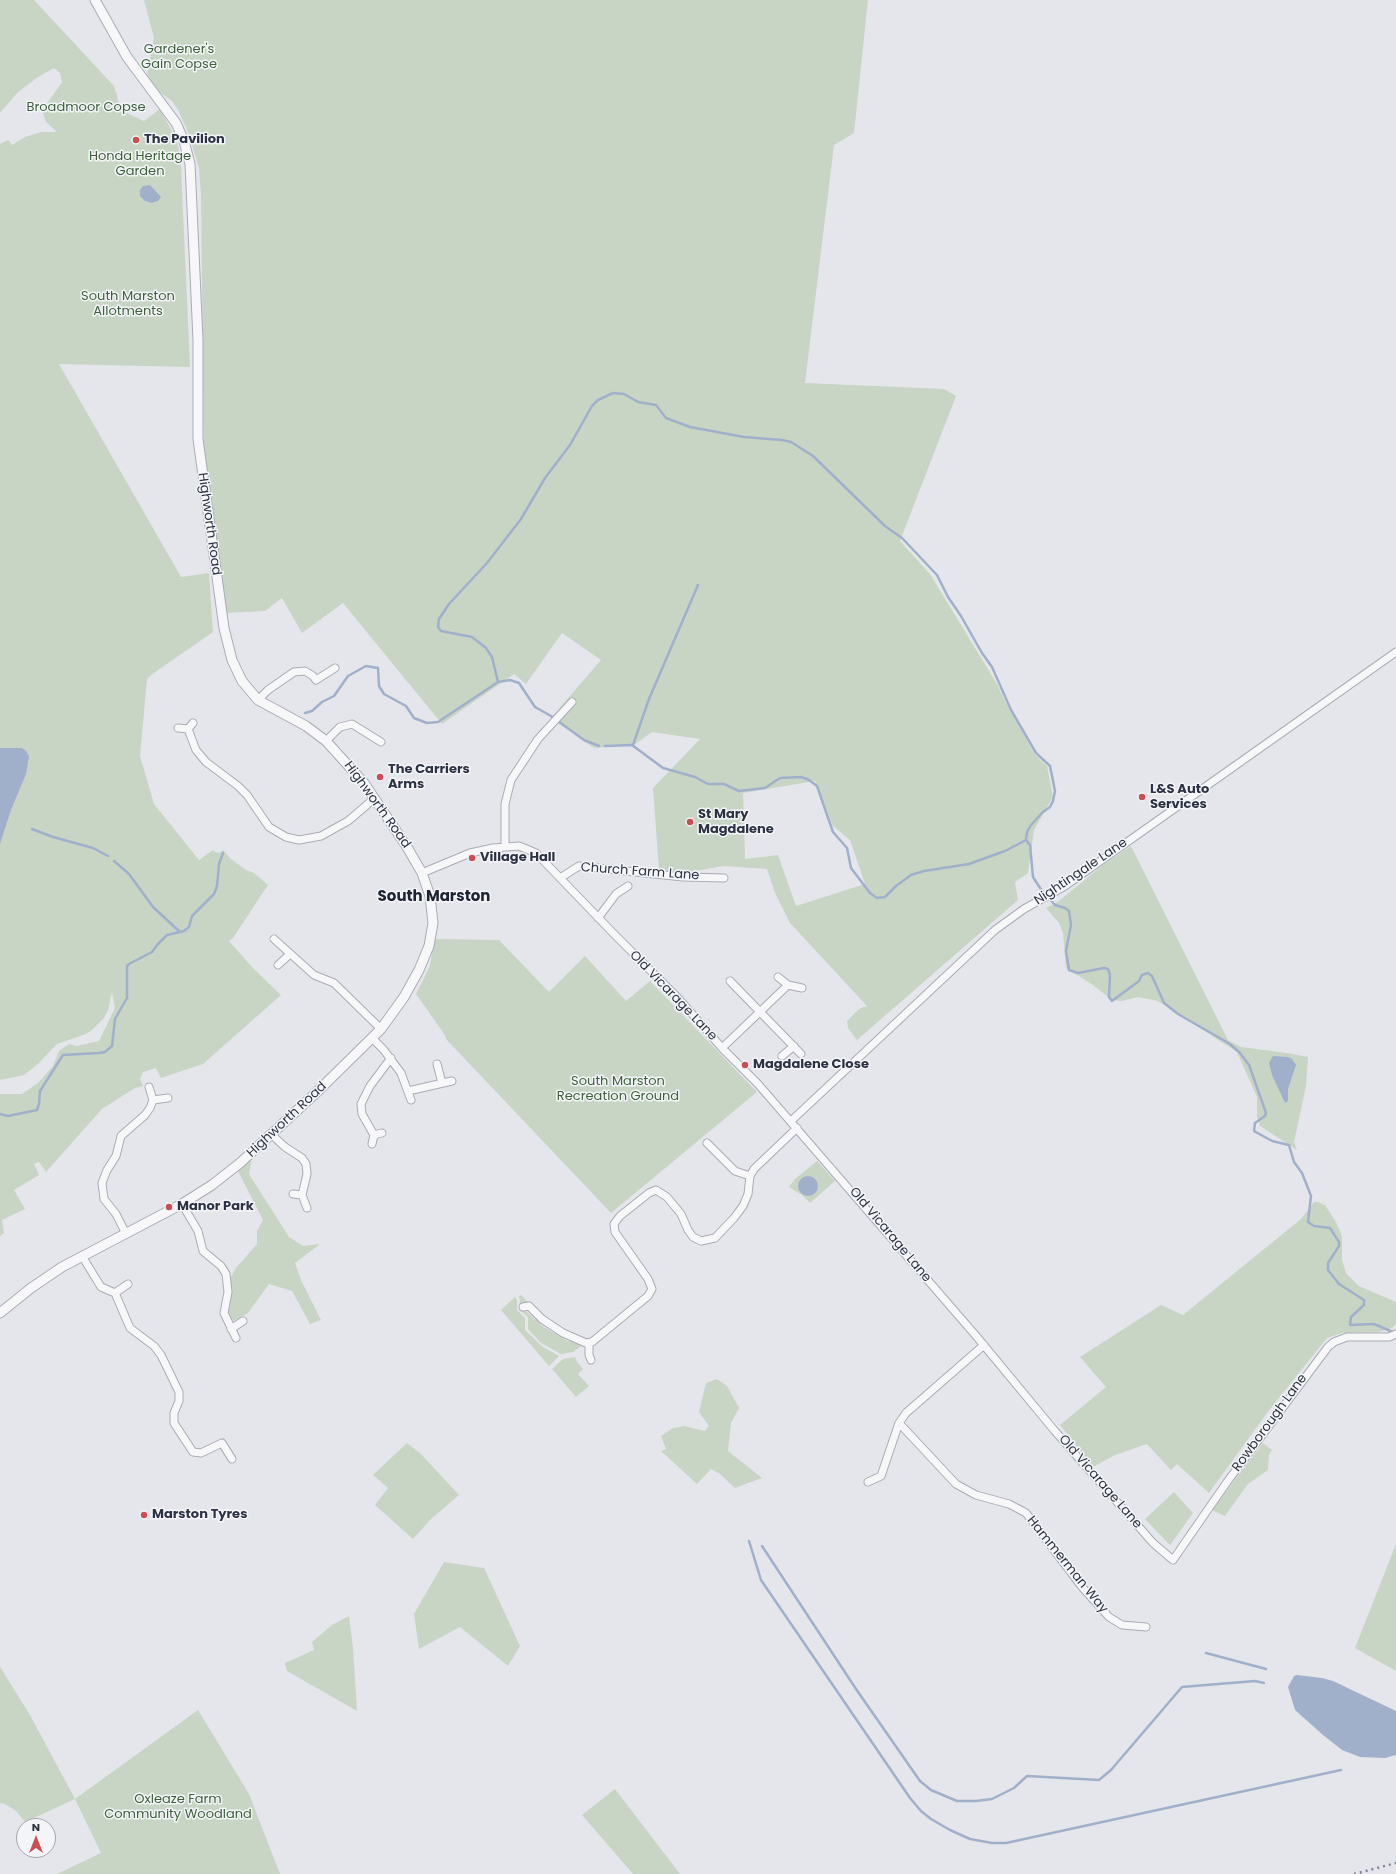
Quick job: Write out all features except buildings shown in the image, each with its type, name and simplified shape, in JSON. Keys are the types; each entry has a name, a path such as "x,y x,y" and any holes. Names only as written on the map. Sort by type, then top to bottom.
{"street":[{"name":"Highworth Road","path":"0,1313 35,1285 82,1256 182,1204 227,1174 373,1039 412,984 429,946 432,930 433,914 430,896 422,873 415,858 375,798 345,760 326,741 306,726 258,700 245,686 238,674 226,639 198,439 198,340 190,164 184,141 176,123 126,57 95,0"},
{"name":"Nightingale Lane","path":"791,1121 995,930 1024,909 1052,894 1396,652"},
{"path":"258,700 268,690 294,672 305,671 316,680 335,668"},
{"path":"504,846 505,804 511,780 520,765 552,723 572,702"},
{"path":"188,729 193,723"},
{"path":"326,741 340,727 352,724 381,742"},
{"path":"178,728 188,729"},
{"path":"188,729 196,750 206,762 238,786 252,801 260,816 269,827 286,837 299,840 321,836 348,821 375,798"},
{"name":"Old Vicarage Lane","path":"422,873 470,853 504,846 519,846 533,851 678,998 722,1048 791,1121 1148,1538 1174,1560"},
{"name":"Church Farm Lane","path":"560,878 579,866 683,877 724,878"},
{"path":"598,918 616,894 628,886"},
{"path":"274,939 314,974 334,984 381,1029"},
{"path":"278,965 290,954"},
{"path":"778,977 788,985 802,988"},
{"path":"730,981 801,1054"},
{"path":"722,1048 788,985"},
{"path":"373,1039 391,1058 404,1079 411,1100"},
{"path":"782,1056 794,1046"},
{"path":"372,1144 374,1135 362,1114 361,1104 370,1086 391,1058"},
{"path":"437,1064 442,1082"},
{"path":"408,1091 442,1082 452,1081"},
{"path":"126,1234 116,1214 104,1199 102,1183 107,1170 116,1156 121,1136 145,1116 153,1100 149,1087"},
{"path":"153,1100 168,1098"},
{"path":"589,1344 648,1296 652,1289 648,1279 615,1232 614,1224 620,1216 652,1191 659,1191 667,1197 681,1214 693,1237 702,1240 715,1238 724,1230 743,1206 748,1194 750,1176 759,1164 797,1128"},
{"path":"374,1135 382,1133"},
{"path":"271,1134 285,1147 302,1158 306,1164 307,1174 302,1195 307,1208"},
{"path":"708,1142 735,1171 750,1176"},
{"path":"294,1194 302,1195"},
{"path":"182,1204 198,1231 203,1251 221,1266 226,1274 228,1292 224,1313 236,1338"},
{"path":"82,1256 101,1287 114,1293 128,1324 158,1351 176,1385 179,1401 173,1420 177,1430 193,1452 201,1453 222,1443 232,1459"},
{"path":"114,1293 128,1284"},
{"path":"523,1307 529,1306 542,1320 563,1333 589,1344"},
{"path":"231,1329 242,1321"},
{"name":"Rowborough Lane","path":"1174,1560 1227,1482 1328,1347 1334,1342 1347,1337 1395,1335"},
{"path":"589,1344 589,1354 591,1360"},
{"path":"868,1482 881,1476 899,1423 913,1406 984,1345"},
{"name":"Hammerman Way","path":"899,1423 956,1484 976,1495 1009,1504 1026,1513 1078,1582 1109,1617 1122,1625 1146,1627"}],"green space":[{"path":"0,0 34,0 114,86 119,103 127,113 144,121 160,109 175,137 179,150 190,367 59,364 181,577 209,573 213,632 147,679 140,756 154,804 199,860 213,850 219,853 223,850 231,859 246,870 254,873 268,885 233,938 229,941 253,968 281,995 203,1064 161,1078 156,1068 143,1072 140,1079 143,1086 135,1088 102,1109 46,1172 39,1162 34,1164 39,1175 14,1190 25,1209 2,1220 4,1233 0,1236 0,1094 22,1094 38,1083 53,1066 59,1051 69,1044 77,1046 99,1041 115,1008 112,992 108,1010 104,1018 92,1030 86,1034 57,1044 38,1064 24,1075 0,1080 0,144 8,140 12,145 25,137 41,132 57,132 46,122 42,111 62,82 60,73 54,68 38,77 18,92 0,113"},
{"name":"Gardener's Gain Copse","path":"144,0 868,0 854,133 834,145 805,383 944,389 956,396 900,541 930,574 997,684 1035,755 1047,766 1053,797 1034,830 1028,873 1015,882 1018,900 857,1040 848,1028 847,1021 859,1009 867,1006 790,923 775,893 767,869 724,866 688,872 659,870 653,788 700,739 652,732 634,745 594,748 551,718 601,660 562,633 526,684 514,674 442,724 343,603 302,633 282,598 265,611 226,613 204,464 201,195 199,168 188,132 178,110 172,101 154,88 147,76 154,38","holes":["815,781 833,826 850,840 865,884 796,906 778,855 745,859 743,793"]},
{"path":"1131,846 1228,1040 1241,1047 1308,1057 1306,1086 1294,1142 1297,1150 1260,1126 1257,1117 1257,1097 1237,1052 1158,1001 1138,997 1122,1001 1112,1000 1093,985 1066,968 1063,933 1059,923 1046,908 1059,901 1103,865"},
{"name":"South Marston Recreation Ground","path":"434,939 499,940 549,992 585,956 626,1001 650,981 757,1092 611,1213 446,1039 445,1035 416,994 430,966"},
{"path":"252,1158 249,1174 289,1237 303,1246 320,1244 295,1263 301,1280 321,1320 310,1324 292,1291 269,1284 248,1313 234,1321 228,1315 227,1309 230,1279 236,1268 257,1244 257,1231 263,1220 238,1171"},
{"path":"817,1161 835,1181 810,1203 802,1195 789,1187 795,1179"},
{"path":"1314,1202 1325,1205 1336,1222 1342,1236 1342,1260 1346,1273 1359,1286 1396,1302 1396,1324 1392,1328 1379,1332 1342,1333 1327,1338 1267,1413 1209,1493 1177,1464 1171,1470 1147,1444 1115,1455 1093,1467 1060,1425 1106,1387 1080,1357 1161,1305 1183,1315 1301,1219"},
{"path":"521,1295 528,1302 521,1304 519,1307 519,1296"},
{"path":"515,1297 517,1300 517,1310 525,1318 525,1330 543,1347 559,1356 549,1366 501,1310"},
{"path":"519,1307 522,1311 527,1312 538,1320 541,1325 554,1333 560,1334 561,1337 567,1341 576,1342 581,1346 573,1352 561,1354 541,1343 528,1329 528,1317 519,1309"},
{"path":"575,1357 583,1369 578,1374 589,1386 576,1397 552,1369 563,1359"},
{"path":"717,1379 727,1386 739,1408 731,1423 728,1451 762,1478 735,1488 720,1474 711,1469 697,1484 661,1451 666,1449 661,1436 673,1428 684,1426 705,1431 709,1426 699,1412 706,1383"},
{"path":"407,1443 421,1454 459,1495 431,1519 413,1539 375,1505 388,1488 373,1475"},
{"path":"1263,1443 1272,1450 1269,1455 1268,1470 1248,1484 1225,1516 1212,1510"},
{"path":"1174,1492 1193,1513 1170,1545 1145,1519"},
{"path":"1396,1544 1396,1671 1355,1648"},
{"path":"444,1562 484,1568 520,1646 508,1666 460,1627 419,1649 414,1614"},
{"path":"349,1616 353,1648 357,1711 287,1671 285,1663 314,1650 312,1642 332,1625"},
{"path":"0,1667 30,1715 75,1799 34,1818 22,1818 16,1811 5,1804 0,1803"},
{"name":"Oxleaze Farm Community Woodland","path":"198,1710 249,1794 280,1874 57,1874 101,1853 75,1799"},
{"path":"615,1789 680,1874 633,1874 582,1815"}],"water":[{"path":"150,185 161,197 158,201 152,203 145,201 140,196 140,190 143,186"},
{"path":"0,748 22,748 29,756 26,774 11,810 0,844"},
{"path":"1273,1056 1288,1057 1292,1059 1296,1065 1288,1089 1288,1101 1285,1103 1272,1075 1269,1063"},
{"path":"808,1176 815,1179 818,1186 815,1193 808,1196 801,1193 798,1186 801,1179"},
{"path":"1297,1675 1333,1681 1396,1711 1396,1755 1385,1758 1360,1757 1342,1750 1323,1735 1295,1710 1288,1687 1294,1676"}],"waterway":[{"path":"498,682 492,657 486,648 472,637 441,631 438,627 439,619 449,604 487,563 521,519 545,478 570,445 592,406 598,400 613,393 624,394 638,402 656,405 666,418 690,427 744,437 791,442 813,456 885,526 902,538 937,575 948,597 992,667 1011,710 1036,753 1050,766 1055,791 1050,807 1031,825 1027,832 1026,840"},
{"path":"633,745 649,699 698,585"},
{"path":"305,713 312,711 322,702 334,696 348,676 366,666 378,668 379,686 384,694 406,706 414,718 427,723 438,722 498,682 510,680 519,683 535,707 551,716 584,740 599,746"},
{"path":"605,746 632,745 663,768 695,777 708,784 724,784 739,791 765,788 780,778 801,777 809,780 817,786 833,832 847,848 851,868 870,893 877,898 885,897 896,886 911,875 924,871 969,864 1005,851 1026,840"},
{"path":"32,829 53,837 93,848 108,856"},
{"path":"1026,840 1030,845 1033,877 1040,888 1055,905 1069,911 1071,925 1066,951 1069,970 1078,973 1104,968 1108,969 1110,975 1109,997 1112,1001 1139,981 1142,975 1148,973 1152,976 1164,1003 1178,1014 1230,1044 1240,1053 1249,1065 1266,1113 1265,1116 1255,1123 1254,1131 1272,1141 1289,1145 1294,1162 1302,1173 1311,1196 1308,1222 1314,1226 1330,1228 1339,1242 1339,1246 1328,1263 1328,1270 1339,1284 1364,1300 1364,1305 1351,1317 1350,1325 1374,1324 1395,1333"},
{"path":"0,1114 8,1116 37,1110 40,1091 63,1055 105,1052 112,1046 115,1019 127,998 127,966 152,952 167,935 184,931 189,927 192,916 214,894 217,886 219,864 223,853"},
{"path":"114,861 129,874 153,907 180,932"},
{"path":"749,1541 761,1580 910,1798 921,1811 931,1819 970,1839 992,1843 1006,1843 1341,1770"},
{"path":"762,1546 856,1689 920,1781 931,1790 957,1801 992,1799 1014,1788 1027,1776 1099,1780 1111,1770 1182,1687 1255,1681 1264,1683"},
{"path":"1206,1653 1266,1669"}],"railway":[{"path":"1354,1874 1396,1863"}],"place":[{"name":"The Pavilion","path":"136,140"},
{"name":"The Carriers Arms","path":"380,777"},
{"name":"L&S Auto Services","path":"1142,797"},
{"name":"St Mary Magdalene","path":"690,822"},
{"name":"Village Hall","path":"472,858"},
{"name":"Magdalene Close","path":"745,1065"},
{"name":"Manor Park","path":"169,1207"},
{"name":"Marston Tyres","path":"144,1515"}],"district":[{"name":"South Marston","path":"434,897"}],"park label":[{"name":"Broadmoor Copse","path":"86,108"},
{"name":"Honda Heritage Garden","path":"140,164"},
{"name":"South Marston Allotments","path":"128,304"}]}
